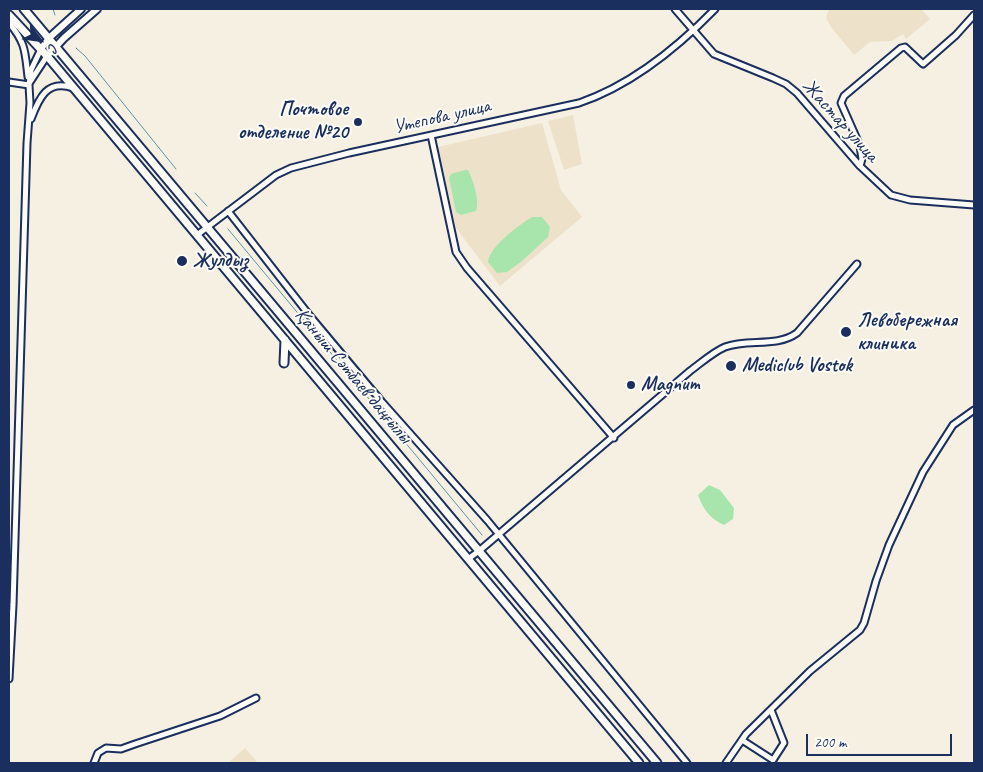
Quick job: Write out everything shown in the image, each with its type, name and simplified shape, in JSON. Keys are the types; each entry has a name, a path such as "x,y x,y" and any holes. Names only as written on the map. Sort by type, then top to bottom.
{"main road":[{"name":"Қаныш Сәтбаев даңғылы","path":"24,9 658,763"},
{"name":"Қаныш Сәтбаев даңғылы","path":"9,15 47,56 639,763"},
{"path":"284,363 285,340"}],"street":[{"path":"29,84 31,70 41,49 49,38 81,9"},
{"path":"29,84 47,56 56,46 98,9"},
{"path":"675,9 693,30"},
{"name":"Утепова улица","path":"197,235 276,175 291,168 349,153 579,103 612,90 640,73 684,39 716,9"},
{"path":"860,166 862,159 860,146 841,103 844,96 901,48 906,47 923,64 974,16"},
{"path":"9,23 19,36 24,47 30,103 27,143 14,599 9,678"},
{"name":"Жастар улица","path":"693,30 714,54 773,78 792,89 860,166 891,195 910,200 974,205"},
{"path":"9,82 29,84"},
{"path":"28,126 38,101 43,94 59,85 74,89"},
{"path":"431,135 456,252 487,291 614,438"},
{"path":"228,211 382,402 499,535 687,763"},
{"path":"468,559 499,535 690,371 715,352 735,344 789,339 797,333 857,264"},
{"path":"726,763 742,740 810,671 860,630 864,623 889,545 923,472 953,425 974,410"},
{"path":"94,763 98,753 106,748 121,749 220,716 256,698"},
{"path":"742,740 773,760 784,744 771,710"}],"shaded area":[{"path":"829,9 921,9 930,19 906,39 903,34 892,41 870,42 854,55 826,18"},
{"path":"573,115 582,164 564,170 548,121"},
{"path":"542,123 561,190 582,217 500,286 456,228 438,147"},
{"path":"245,748 258,763 228,763"}],"green space":[{"path":"468,170 474,184 477,206 476,211 461,215 456,212 449,178 451,174"},
{"path":"532,217 542,217 550,227 548,237 507,272 497,273 488,262 494,249 513,231"},
{"path":"709,485 720,490 734,508 733,519 724,525 708,513 698,495"}],"waterway":[{"path":"53,9 55,15"},
{"path":"76,48 85,56 176,169"},
{"path":"195,193 207,206"},
{"path":"228,229 482,535"}],"place":[{"name":"Почтовое отделение №20","path":"358,122"},
{"name":"Жулдыз","path":"182,261"},
{"name":"Левобережная клиника","path":"846,332"},
{"name":"Mediclub Vostok","path":"731,366"},
{"name":"Magnum","path":"631,385"}]}
